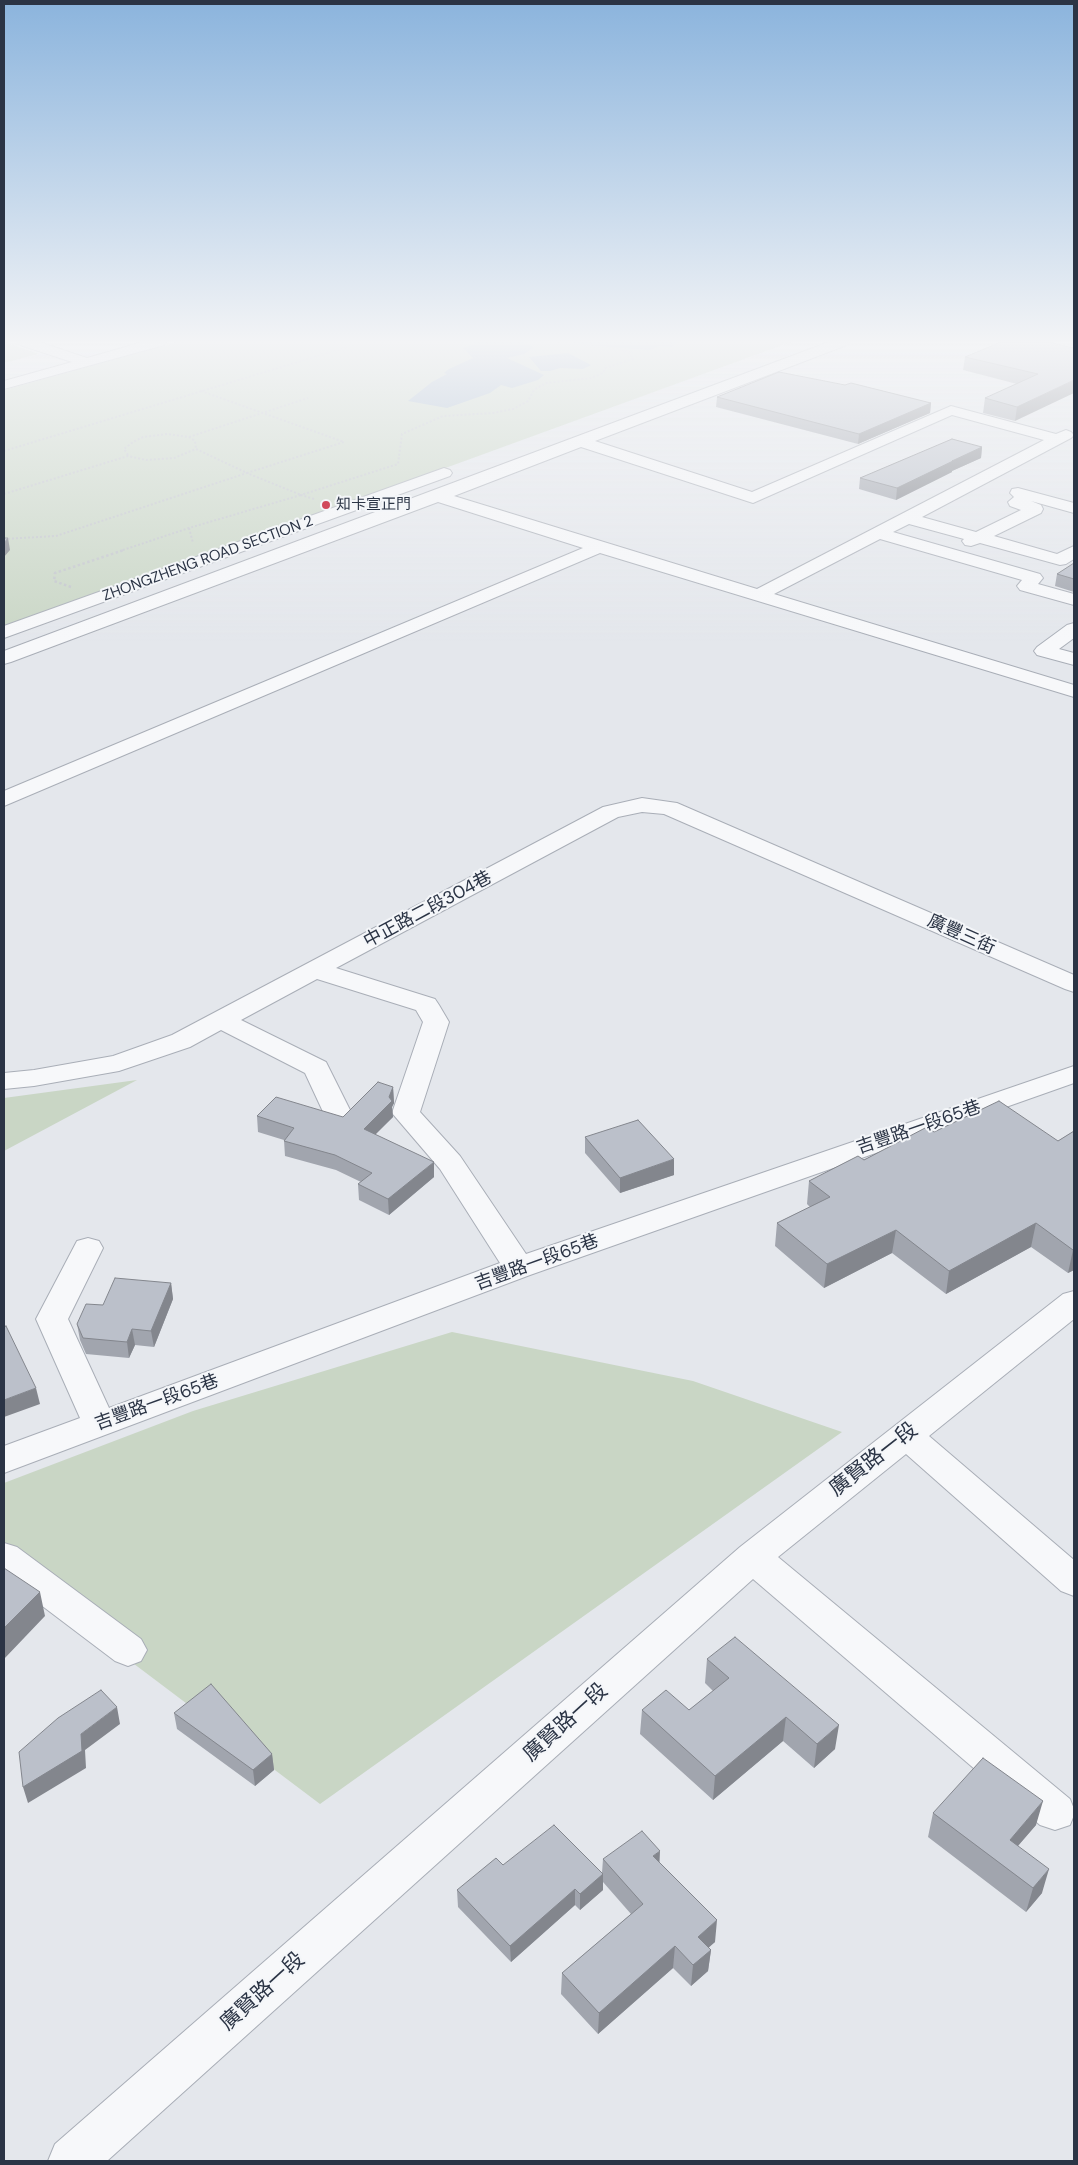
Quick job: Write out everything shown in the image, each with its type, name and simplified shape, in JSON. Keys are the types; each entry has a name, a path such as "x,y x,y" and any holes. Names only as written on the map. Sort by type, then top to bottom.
{"street":[{"path":"4,658 578,443"},
{"path":"584,443 753,498 877,443"},
{"path":"759,595 1050,443"},
{"name":"ZHONGZHENG ROAD SECTION 2","path":"4,632 463,467"},
{"path":"974,483 1074,508"},
{"path":"438,496 599,547 1074,691"},
{"path":"950,554 978,537 1035,509 1016,502 1029,496"},
{"path":"908,518 978,537 1067,555"},
{"path":"878,533 1034,578"},
{"path":"4,799 599,547"},
{"path":"1067,555 1034,578 1026,586 1074,600"},
{"path":"1074,629 1044,651 1074,659"},
{"name":"中正路二段304巷","path":"4,1081 34,1078 118,1063 182,1041 611,812 642,805 669,808 848,885"},
{"name":"廣豐三街","path":"848,885 1074,984"},
{"path":"316,970 426,1005 436,1022 406,1113 450,1163 520,1268"},
{"path":"221,1020 316,1068 339,1116"},
{"name":"吉豐路一段65巷","path":"4,1460 520,1268 1074,1074"},
{"path":"88,1248 52,1319 99,1424"},
{"name":"廣賢路一段","path":"72,2161 753,1557 1074,1302"},
{"path":"906,1434 1074,1581"},
{"path":"4,1557 128,1650"},
{"path":"753,1557 1055,1812"}],"path":[{"path":"4,451 30,443"},
{"path":"128,456 124,449 132,443"},
{"path":"195,443 196,449"},
{"path":"4,539 56,536 341,443"},
{"path":"75,587 66,586 54,581 56,572 189,528 302,495 398,464 401,443"},
{"path":"4,494 128,456 146,460 174,458 196,449 247,473 342,510"},
{"path":"189,528 194,547"}],"green space":[{"path":"4,443 514,443 4,629"},
{"path":"137,1080 4,1151 4,1098"},
{"path":"452,1332 693,1381 842,1432 320,1804 4,1566 4,1483 193,1411"}],"building":[{"path":"942,443 967,443 982,447 897,488 860,478"},
{"path":"1074,563 1074,579 1057,574"},
{"path":"378,1082 393,1087 389,1097 392,1101 364,1129 434,1162 388,1199 358,1184 372,1173 335,1155 284,1141 294,1128 257,1116 276,1097 343,1117"},
{"path":"999,1101 1058,1141 1074,1131 1073,1250 1036,1223 949,1271 896,1230 827,1264 777,1223 830,1197 809,1181 858,1156 864,1160 927,1127 934,1132"},
{"path":"638,1120 674,1159 620,1178 585,1137"},
{"path":"115,1278 171,1283 151,1331 132,1329 127,1342 83,1338 77,1324 86,1304 103,1305"},
{"path":"6,1326 36,1388 4,1400 4,1327"},
{"path":"4,1568 40,1592 4,1628"},
{"path":"735,1637 839,1725 817,1744 786,1717 715,1776 642,1710 666,1690 689,1710 729,1678 707,1659"},
{"path":"211,1684 272,1754 253,1770 174,1713"},
{"path":"101,1690 117,1707 81,1734 82,1751 23,1787 19,1752 58,1718"},
{"path":"983,1758 1043,1801 1010,1840 1049,1869 1033,1888 933,1813"},
{"path":"554,1825 603,1874 580,1894 575,1889 510,1946 457,1890 496,1858 503,1865"},
{"path":"642,1831 660,1851 653,1856 717,1920 698,1937 711,1950 693,1965 675,1946 599,2013 562,1973 643,1904 603,1859"}],"place":[{"name":"知卡宣正門","path":"326,505"}]}
